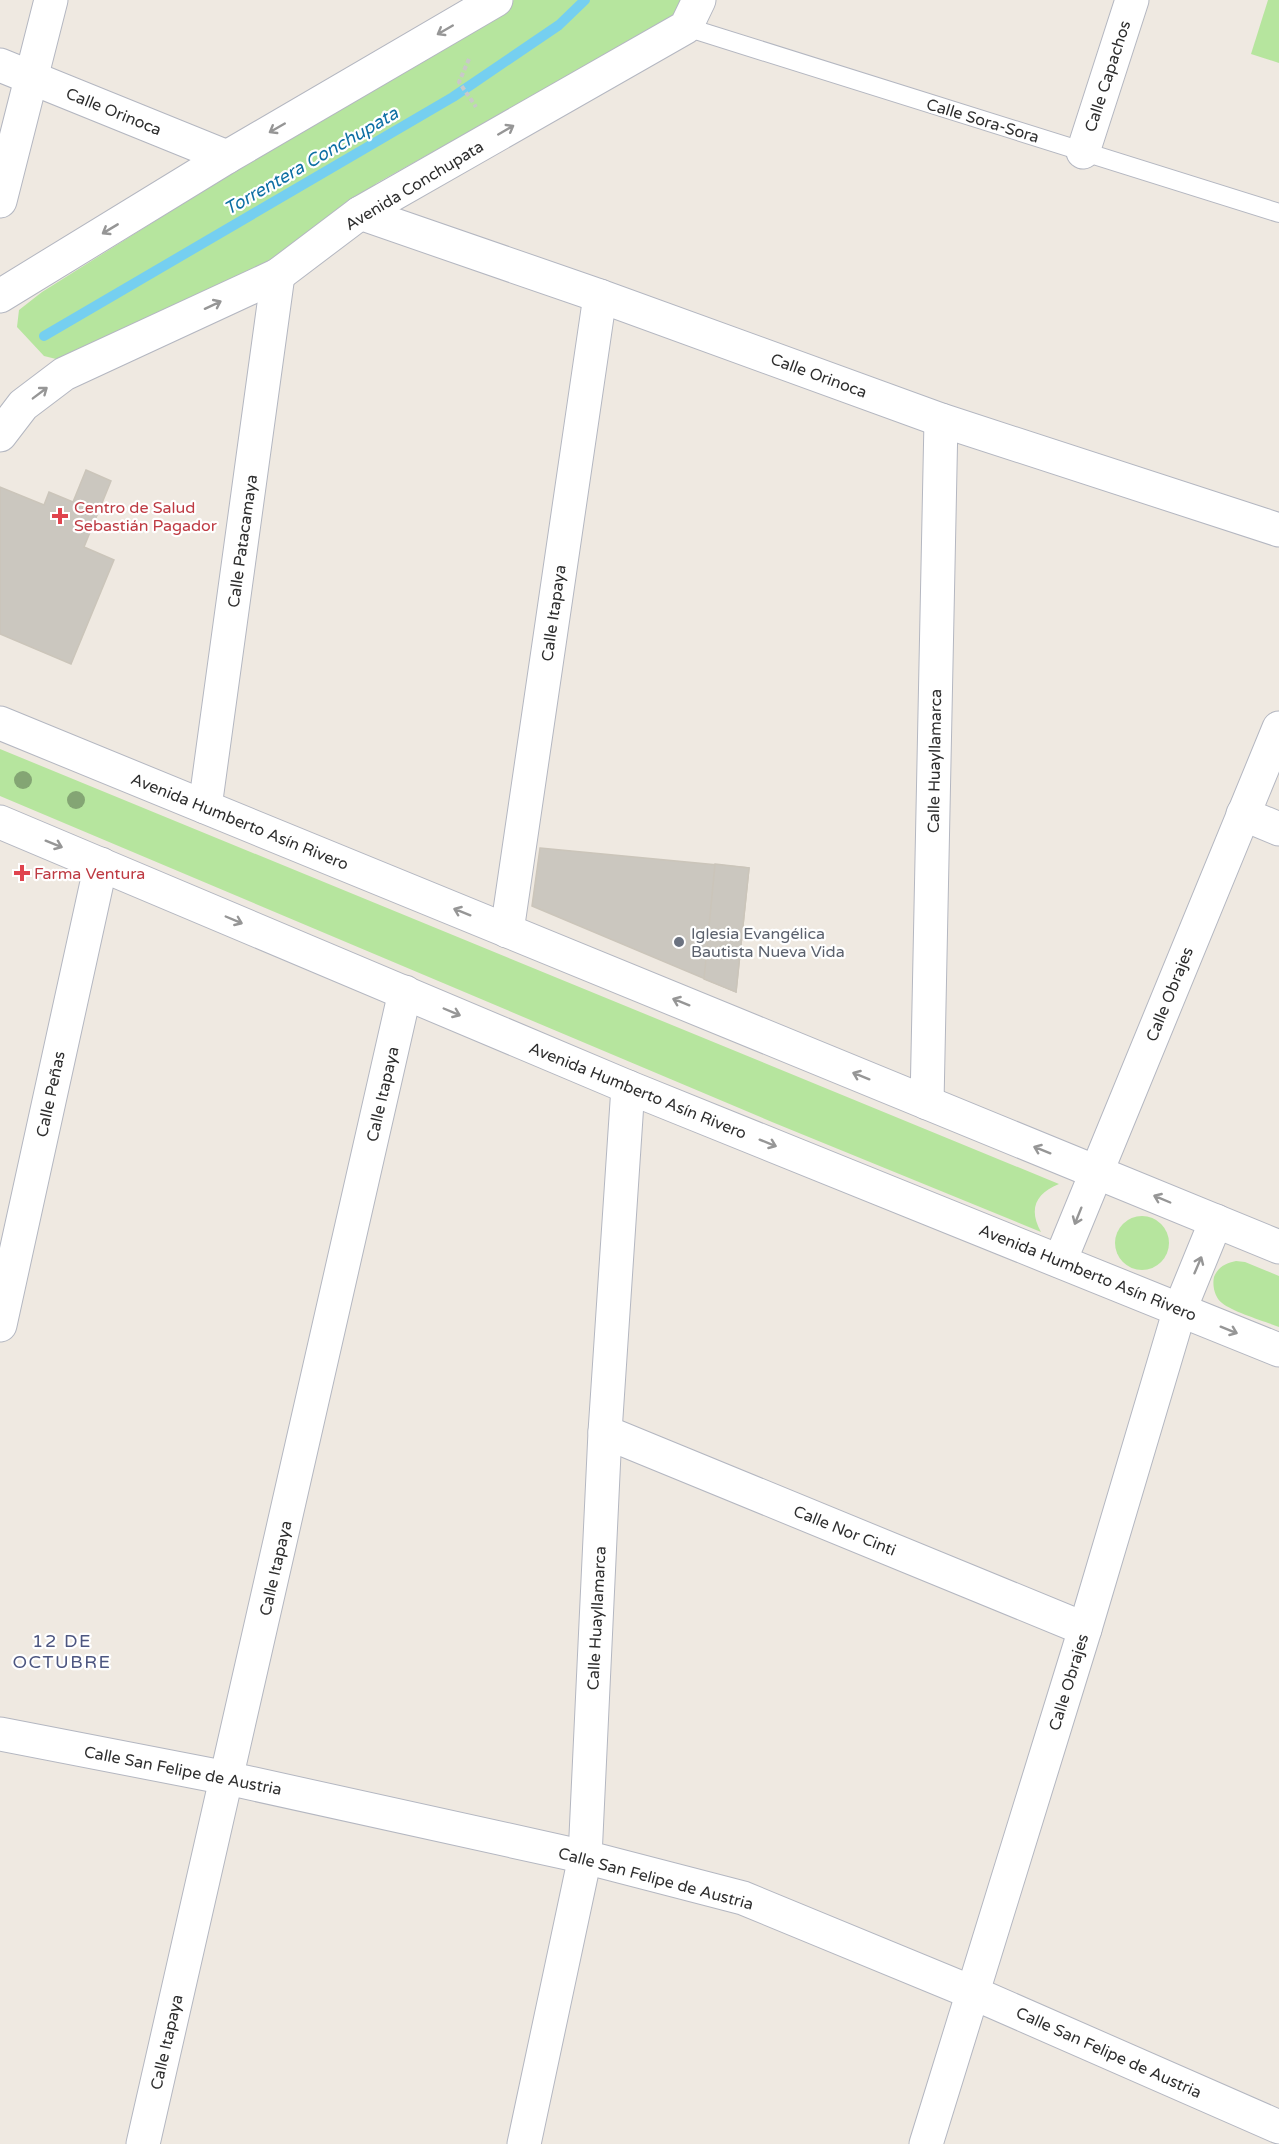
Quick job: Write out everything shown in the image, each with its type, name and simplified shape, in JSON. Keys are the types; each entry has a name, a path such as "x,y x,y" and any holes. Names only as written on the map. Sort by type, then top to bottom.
{"street":[{"path":"0,201 51,0"},
{"path":"0,296 228,157 496,0"},
{"name":"Calle Capachos","path":"1083,152 1132,0"},
{"name":"Avenida Conchupata","path":"0,435 23,405 64,374 278,275 360,213 693,13"},
{"name":"Calle Orinoca","path":"0,65 228,157"},
{"name":"Calle Orinoca","path":"360,213 600,296 941,420 1279,530"},
{"name":"Calle Patacamaya","path":"205,807 278,275"},
{"name":"Calle Itapaya","path":"507,931 600,296"},
{"name":"Calle Huayllamarca","path":"927,1103 941,420"},
{"name":"Avenida Humberto Asín Rivero","path":"0,723 1279,1247"},
{"name":"Calle Obrajes","path":"1060,1261 1279,728"},
{"path":"1243,814 1279,829"},
{"name":"Avenida Humberto Asín Rivero","path":"0,822 628,1087 1279,1350"},
{"name":"Calle Peñas","path":"0,1325 101,864"},
{"name":"Calle Itapaya","path":"143,2144 405,992"},
{"name":"Calle Huayllamarca","path":"524,2144 585,1857 605,1432 628,1087"},
{"name":"Calle Obrajes","path":"926,2144 971,1992 1085,1629 1180,1309 1216,1221"},
{"name":"Calle Nor Cinti","path":"605,1432 1085,1629"},
{"name":"Calle San Felipe de Austria","path":"0,1734 227,1778 585,1857 743,1898 971,1992 1279,2127"}],"lane":[{"name":"Calle Sora-Sora","path":"693,13 1083,152 1279,213"}],"path":[{"path":"459,82 473,103"}],"green space":[{"path":"514,0 685,0 675,17 377,183 294,247 259,266 60,360 44,356 17,327 19,310 42,292"},
{"path":"1268,0 1279,0 1279,63 1251,54"},
{"path":"0,749 1059,1184 1045,1192 1036,1203 1035,1216 1041,1232 772,1122 0,796"},
{"path":"1137,1216 1147,1216 1157,1220 1165,1228 1169,1243 1165,1258 1157,1266 1147,1270 1137,1270 1127,1266 1119,1258 1115,1248 1115,1238 1119,1228 1127,1220"},
{"path":"1236,1261 1245,1262 1279,1276 1279,1327 1233,1310 1218,1298 1213,1284 1214,1277 1223,1266"}],"building":[{"path":"86,470 111,481 84,547 114,560 71,664 0,634 0,487 44,505 49,492 73,502"},
{"name":"Iglesia Evangélica Bautista Nueva Vida","path":"540,848 749,868 736,992 532,906"},
{"path":"715,864 749,868 736,992 704,979"}],"waterway":[{"name":"Torrentera Conchupata","path":"44,336 453,97 559,25 585,0"}],"place":[{"name":"Centro de Salud Sebastián Pagador","path":"60,516"},
{"name":"Farma Ventura","path":"22,873"},
{"name":"Iglesia Evangélica Bautista Nueva Vida","path":"679,942"}],"district":[{"name":"12 DE OCTUBRE","path":"62,1651"}]}
